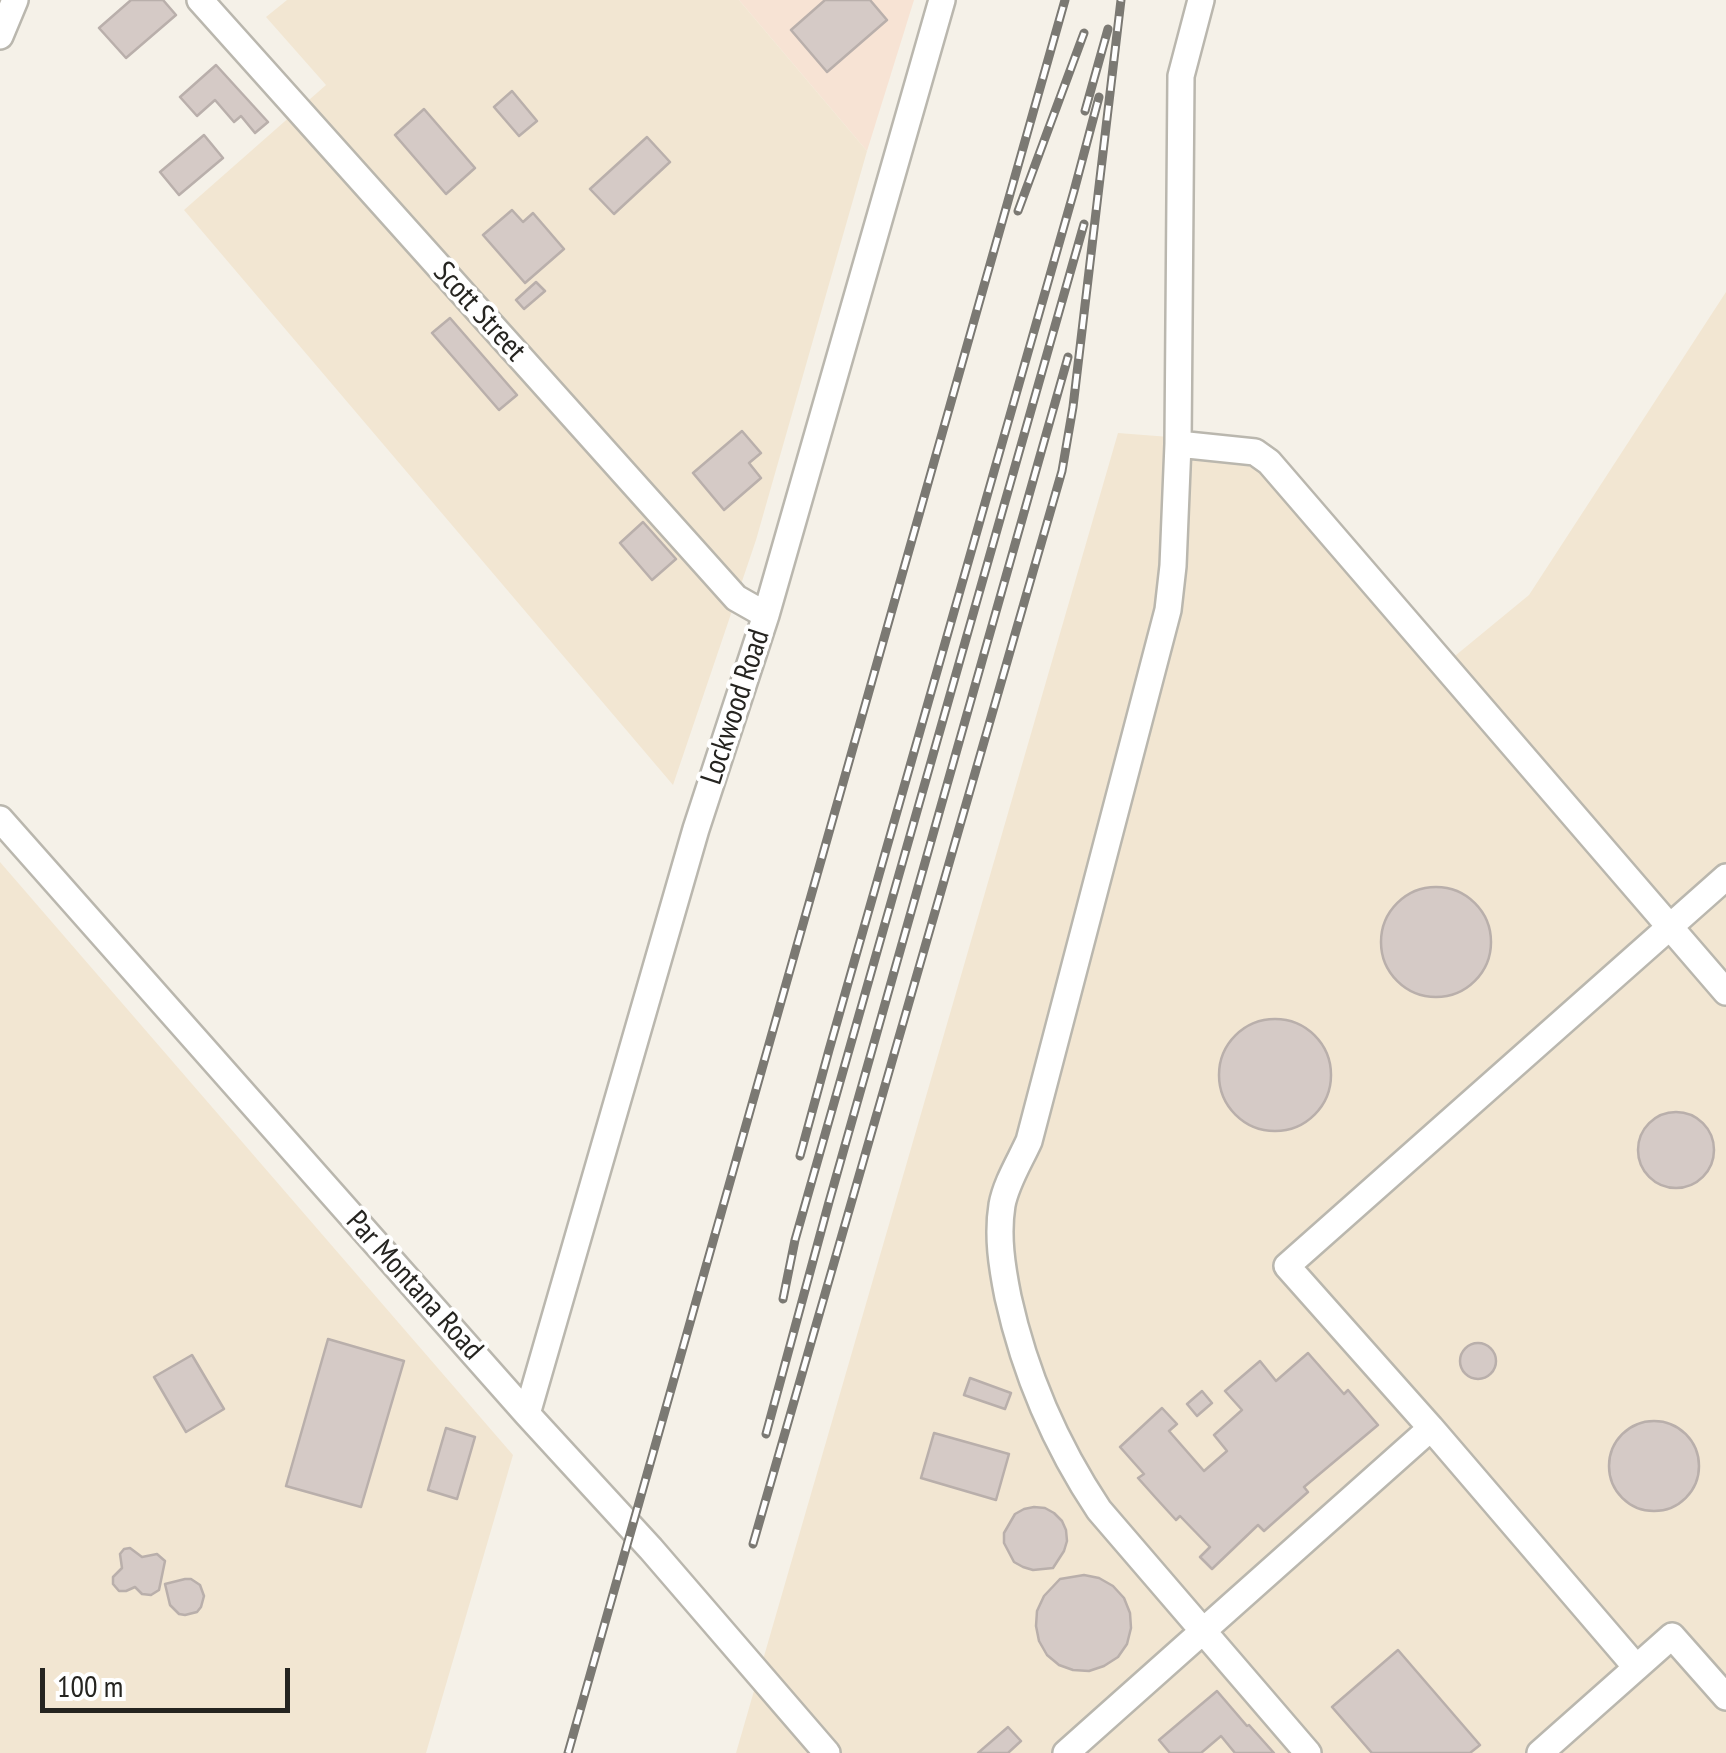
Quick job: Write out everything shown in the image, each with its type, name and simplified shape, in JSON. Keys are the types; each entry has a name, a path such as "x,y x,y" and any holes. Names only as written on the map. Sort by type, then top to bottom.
{"street":[{"path":"0,36 15,0"},
{"name":"Scott Street","path":"200,0 736,598 766,615"},
{"path":"915,0 939,10"},
{"path":"1201,0 1182,76 1178,444 1168,610 1029,1141 1002,1202 999,1238 1016,1334 1035,1390 1076,1475 1099,1510 1308,1753"},
{"name":"Lockwood Road","path":"528,1414 696,829 766,615 939,10"},
{"path":"1178,444 1255,452 1269,462 1726,992"},
{"name":"Par Montana Road","path":"0,819 652,1549 827,1753"},
{"path":"1636,1668 1432,1428 1287,1266 1726,877"},
{"path":"1066,1753 1432,1428"},
{"path":"1540,1753 1672,1636 1726,1696"}],"shaded area":[{"path":"287,0 739,0 867,151 756,540 673,785 184,210 326,85 266,17"},
{"path":"739,0 914,0 867,151"},
{"path":"1726,292 1726,1753 736,1753 1118,433 1247,443 1450,660 1529,595"},
{"path":"0,862 513,1455 426,1753 0,1753"}],"building":[{"path":"131,0 163,0 176,15 126,58 99,28"},
{"path":"825,0 870,0 887,20 827,72 791,30"},
{"path":"216,65 268,122 255,133 241,116 234,122 215,100 197,116 180,97"},
{"path":"512,91 537,121 519,136 494,107"},
{"path":"424,109 475,168 446,194 395,135"},
{"path":"204,135 223,158 179,195 160,172"},
{"path":"647,137 670,162 614,214 590,189"},
{"path":"512,210 523,222 533,213 564,249 525,283 483,235"},
{"path":"536,282 545,291 524,309 516,300"},
{"path":"450,318 517,395 499,410 432,333"},
{"path":"742,431 761,453 749,463 761,478 724,510 693,473"},
{"path":"643,522 676,559 652,580 620,543"},
{"path":"1436,887 1457,891 1475,903 1487,921 1491,942 1487,963 1475,981 1457,993 1436,997 1415,993 1397,981 1385,963 1381,942 1385,921 1397,903 1415,891"},
{"path":"1275,1019 1296,1023 1314,1036 1327,1054 1331,1075 1327,1096 1314,1114 1296,1127 1275,1131 1254,1127 1236,1114 1223,1096 1219,1075 1223,1054 1236,1036 1254,1023"},
{"path":"1676,1112 1703,1123 1714,1150 1703,1177 1676,1188 1649,1177 1638,1150 1649,1123"},
{"path":"328,1339 404,1361 361,1507 286,1486"},
{"path":"1478,1343 1491,1348 1496,1361 1491,1374 1478,1379 1465,1374 1460,1361 1465,1348"},
{"path":"1308,1353 1378,1425 1304,1487 1308,1492 1264,1531 1258,1525 1212,1569 1200,1557 1210,1547 1155,1497 1138,1478 1144,1474 1120,1447 1162,1408 1177,1424 1169,1431 1204,1471 1227,1451 1214,1435 1242,1410 1225,1391 1260,1361 1276,1381"},
{"path":"192,1355 224,1409 186,1432 154,1377"},
{"path":"970,1378 1011,1393 1005,1409 964,1395"},
{"path":"1202,1391 1212,1403 1197,1416 1187,1404"},
{"path":"1654,1421 1671,1424 1686,1434 1696,1449 1696,1483 1686,1498 1671,1508 1654,1511 1637,1508 1622,1498 1612,1483 1609,1466 1612,1449 1622,1434 1637,1424"},
{"path":"446,1428 475,1437 457,1499 428,1490"},
{"path":"934,1433 1009,1454 996,1500 921,1478"},
{"path":"1034,1507 1054,1513 1066,1530 1064,1551 1053,1568 1023,1567 1014,1562 1004,1543 1004,1533 1015,1514"},
{"path":"130,1548 142,1557 157,1554 165,1561 159,1590 151,1595 142,1594 135,1587 119,1591 113,1584 113,1577 122,1568 120,1554"},
{"path":"1084,1575 1113,1586 1124,1598 1131,1628 1118,1657 1089,1671 1059,1665 1047,1655 1036,1626 1044,1596 1060,1579"},
{"path":"185,1579 200,1585 204,1596 197,1612 185,1615 170,1605 165,1584"},
{"path":"1398,1650 1480,1745 1470,1753 1372,1753 1332,1707"},
{"path":"1217,1691 1274,1753 1235,1753 1221,1736 1201,1753 1170,1753 1159,1740"},
{"path":"1008,1727 1021,1741 1008,1753 978,1753"}],"railway":[{"path":"568,1753 1065,0"},
{"path":"753,1544 1062,471 1121,0"},
{"path":"1085,111 1108,29"},
{"path":"1018,211 1084,33"},
{"path":"800,1156 1099,97"},
{"path":"783,1299 795,1240 1084,224"},
{"path":"766,1434 1068,357"}]}
